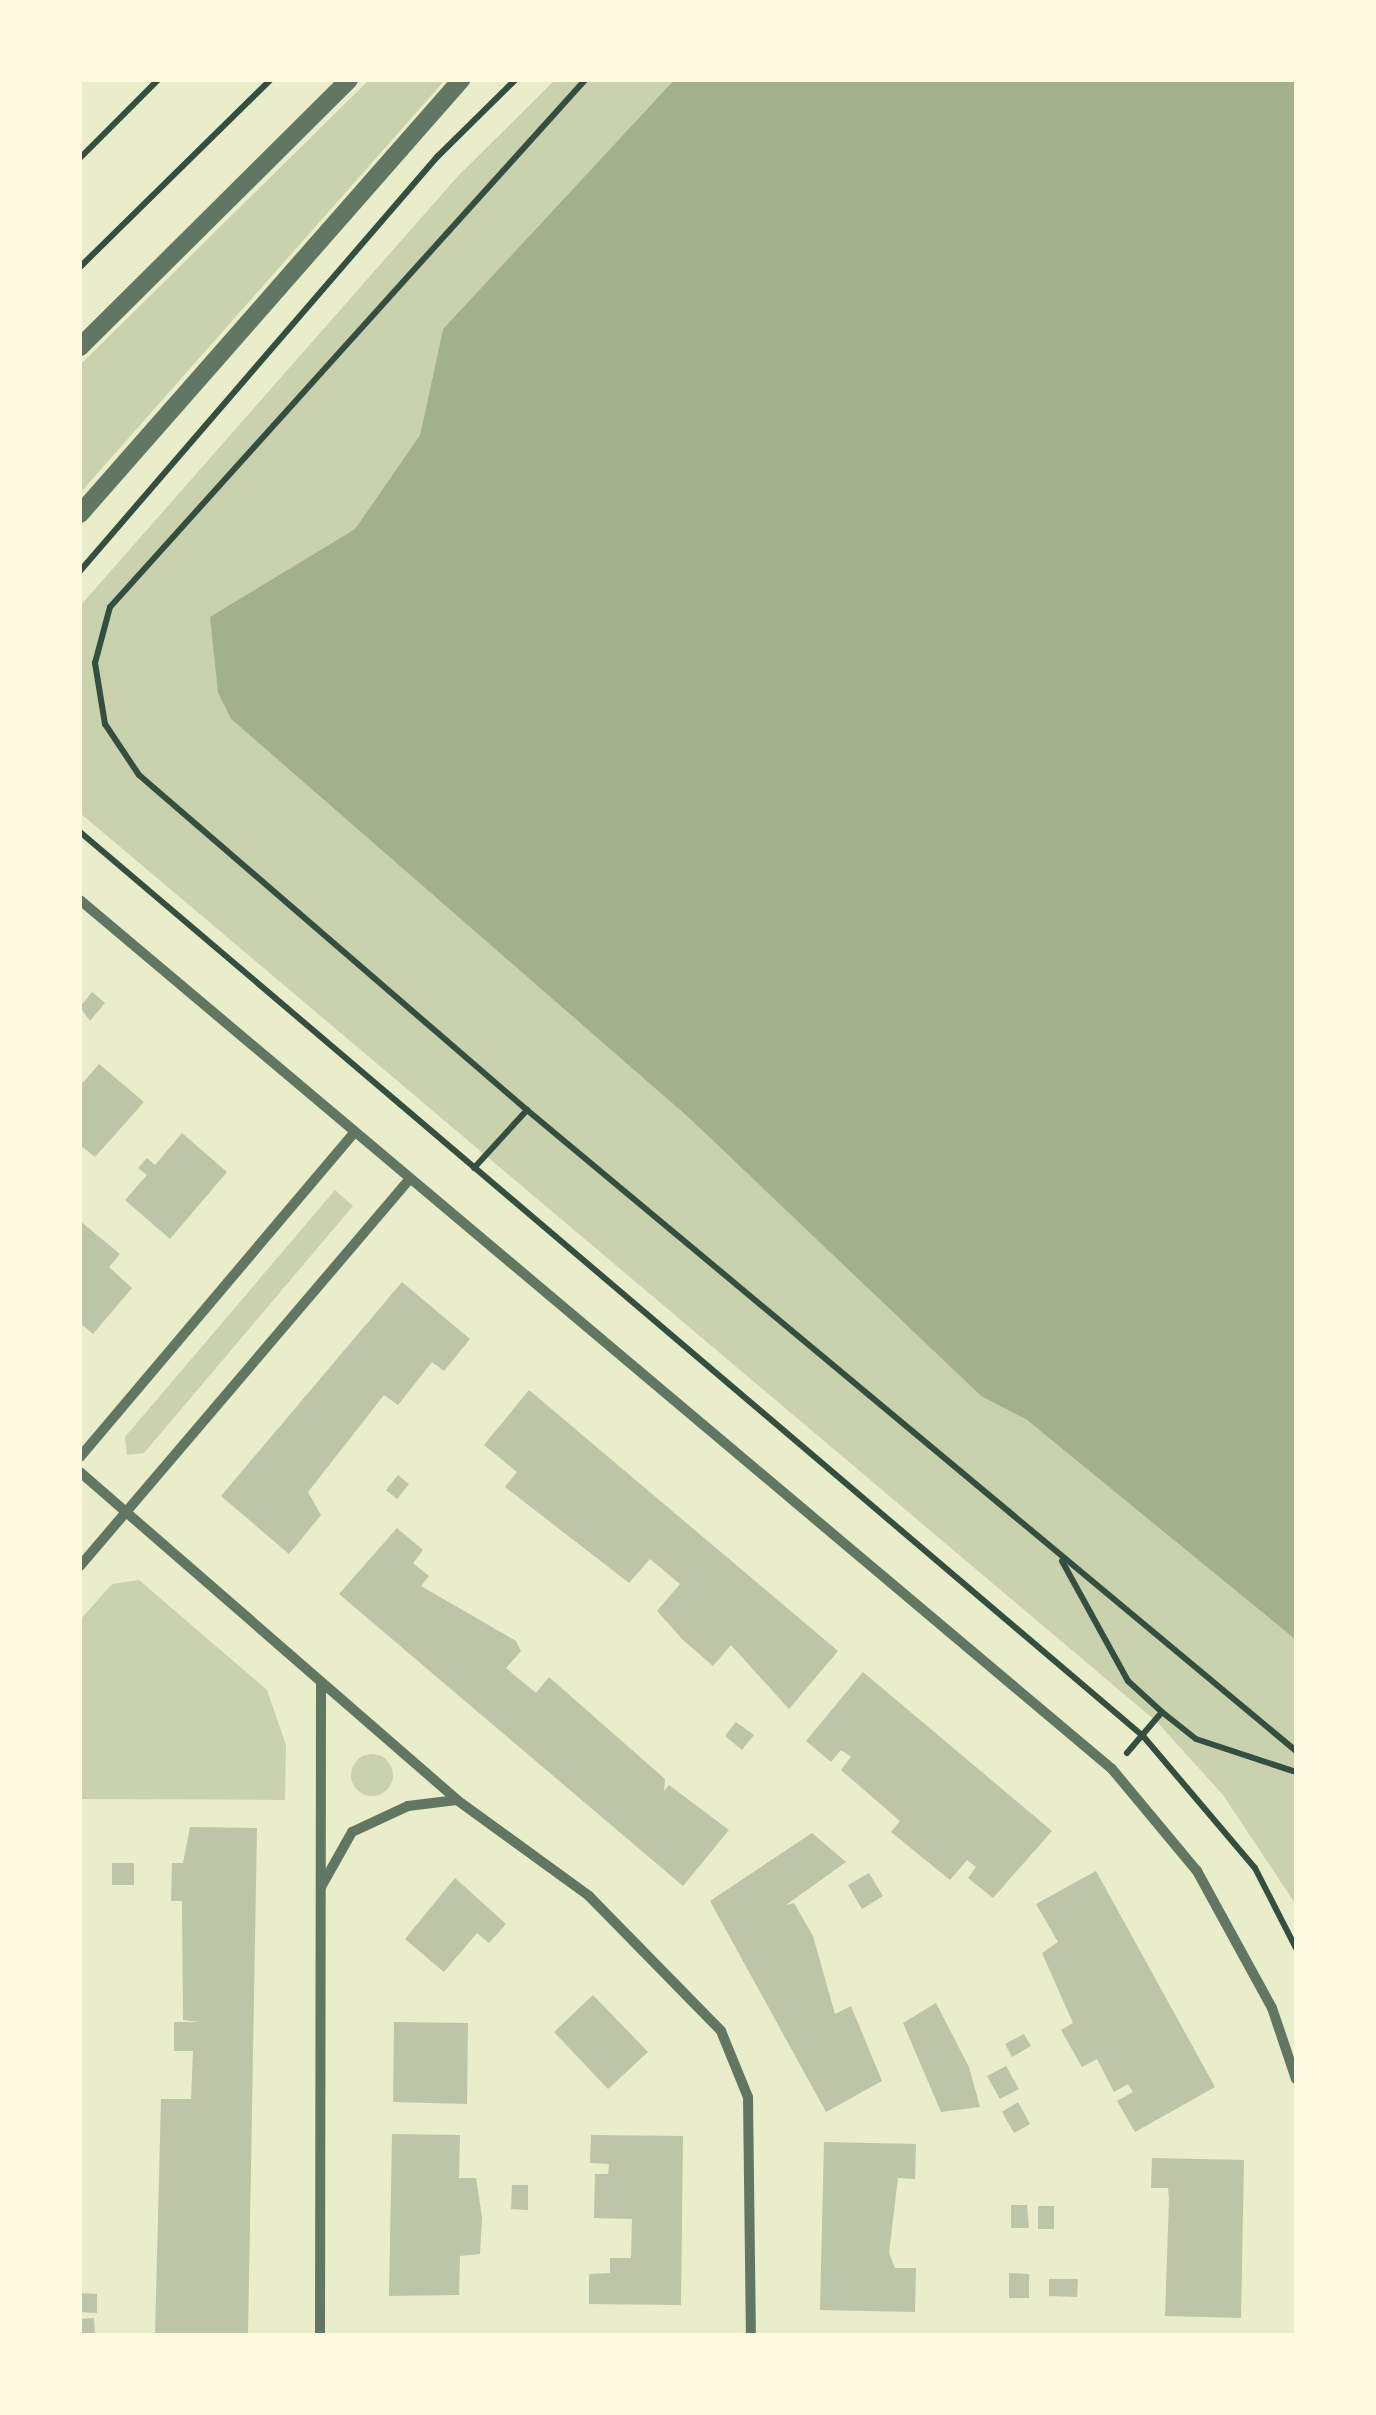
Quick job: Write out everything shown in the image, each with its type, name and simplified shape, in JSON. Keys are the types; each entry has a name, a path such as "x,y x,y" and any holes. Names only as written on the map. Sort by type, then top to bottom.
{"street":[{"path":"80,348 349,80"},
{"path":"80,514 461,80"},
{"path":"80,900 408,1181 1112,1768 1196,1871 1272,2008 1296,2079"},
{"path":"80,1457 354,1133"},
{"path":"80,1566 408,1181"},
{"path":"80,1472 457,1800 588,1896 720,2031 750,2116 751,2335"},
{"path":"320,2335 321,1684"},
{"path":"320,1888 352,1832 408,1806 457,1800"}],"path":[{"path":"80,158 158,80"},
{"path":"80,267 270,80"},
{"path":"80,571 437,157 515,80"},
{"path":"585,80 110,607 95,663 104,724 140,775 526,1110 1296,1751"},
{"path":"80,832 1143,1736 1254,1868 1296,1948"},
{"path":"474,1168 526,1110"},
{"path":"1059,1555 1128,1681 1196,1739 1296,1772"},
{"path":"1112,1768 1162,1712"}],"shaded area":[{"path":"369,80 445,80 80,493 80,365"},
{"path":"555,80 674,80 443,329 420,435 355,529 211,617 218,693 231,719 688,1117 981,1396 1027,1420 1296,1640 1296,1905 1223,1795 1157,1722 80,813 80,606 458,176"},
{"path":"674,80 1296,80 1296,1640 1027,1420 981,1396 688,1117 231,719 218,693 210,617 355,529 420,435 443,329"},
{"path":"335,1190 353,1206 144,1453 127,1455 125,1437"},
{"path":"139,1580 267,1690 286,1745 285,1800 80,1799 80,1620 112,1584"},
{"path":"372,1754 387,1760 393,1775 387,1790 372,1796 357,1790 351,1775 357,1760"}],"building":[{"path":"92,992 105,1003 90,1021 80,1007"},
{"path":"99,1064 144,1102 95,1157 80,1145 80,1086"},
{"path":"182,1133 227,1172 170,1239 125,1200 147,1175 138,1168 147,1158 155,1165"},
{"path":"80,1221 120,1254 109,1267 132,1288 93,1334 80,1323"},
{"path":"402,1282 470,1339 444,1371 432,1362 398,1405 384,1395 308,1492 321,1515 289,1554 221,1496"},
{"path":"529,1390 838,1651 789,1709 731,1645 713,1666 683,1640 657,1611 680,1584 650,1559 629,1583 505,1487 517,1472 484,1445"},
{"path":"398,1475 409,1484 397,1499 386,1490"},
{"path":"397,1528 423,1550 413,1563 429,1576 421,1586 516,1641 521,1651 506,1668 536,1693 549,1677 665,1779 664,1791 669,1785 729,1830 683,1886 339,1594"},
{"path":"863,1672 1052,1831 993,1898 968,1878 976,1867 967,1860 950,1880 891,1832 900,1821 841,1770 851,1757 841,1750 831,1762 806,1741"},
{"path":"736,1722 754,1735 742,1750 725,1736"},
{"path":"190,1827 257,1828 248,2335 155,2335 161,2099 191,2099 193,2051 174,2051 174,2022 200,2022 183,2020 182,1901 171,1901 172,1863 183,1863"},
{"path":"812,1833 846,1862 786,1905 794,1903 813,1936 835,2014 851,2006 882,2081 826,2112 710,1901"},
{"path":"112,1863 134,1863 134,1885 112,1885"},
{"path":"1096,1871 1215,2087 1135,2132 1117,2101 1133,2092 1128,2084 1114,2092 1097,2059 1082,2067 1061,2030 1073,2023 1042,1953 1058,1942 1036,1904"},
{"path":"869,1873 883,1896 862,1909 848,1885"},
{"path":"455,1878 506,1924 489,1943 477,1933 444,1972 405,1939"},
{"path":"593,1995 648,2052 608,2089 554,2032"},
{"path":"936,2003 969,2067 980,2107 941,2112 903,2023"},
{"path":"394,2022 468,2023 467,2104 393,2102"},
{"path":"1024,2034 1031,2046 1012,2057 1005,2044"},
{"path":"1006,2066 1019,2089 1000,2099 987,2076"},
{"path":"1018,2102 1030,2124 1014,2133 1002,2112"},
{"path":"392,2134 460,2135 459,2178 476,2178 482,2217 480,2254 460,2256 459,2295 389,2296"},
{"path":"591,2135 683,2136 681,2305 589,2304 589,2274 610,2273 610,2258 631,2258 632,2219 594,2218 595,2174 608,2174 609,2164 590,2163"},
{"path":"824,2142 916,2144 915,2179 898,2178 889,2253 895,2268 916,2268 915,2312 820,2310"},
{"path":"1152,2158 1244,2160 1241,2318 1165,2316 1169,2198 1168,2188 1151,2188"},
{"path":"512,2185 528,2185 528,2210 511,2209"},
{"path":"1011,2205 1027,2205 1029,2228 1011,2228"},
{"path":"1038,2206 1054,2206 1054,2229 1038,2229"},
{"path":"1009,2273 1029,2274 1029,2298 1009,2298"},
{"path":"1049,2279 1078,2279 1077,2297 1049,2296"},
{"path":"80,2293 97,2294 97,2313 80,2312"},
{"path":"94,2318 95,2335 80,2335 80,2319"}]}
